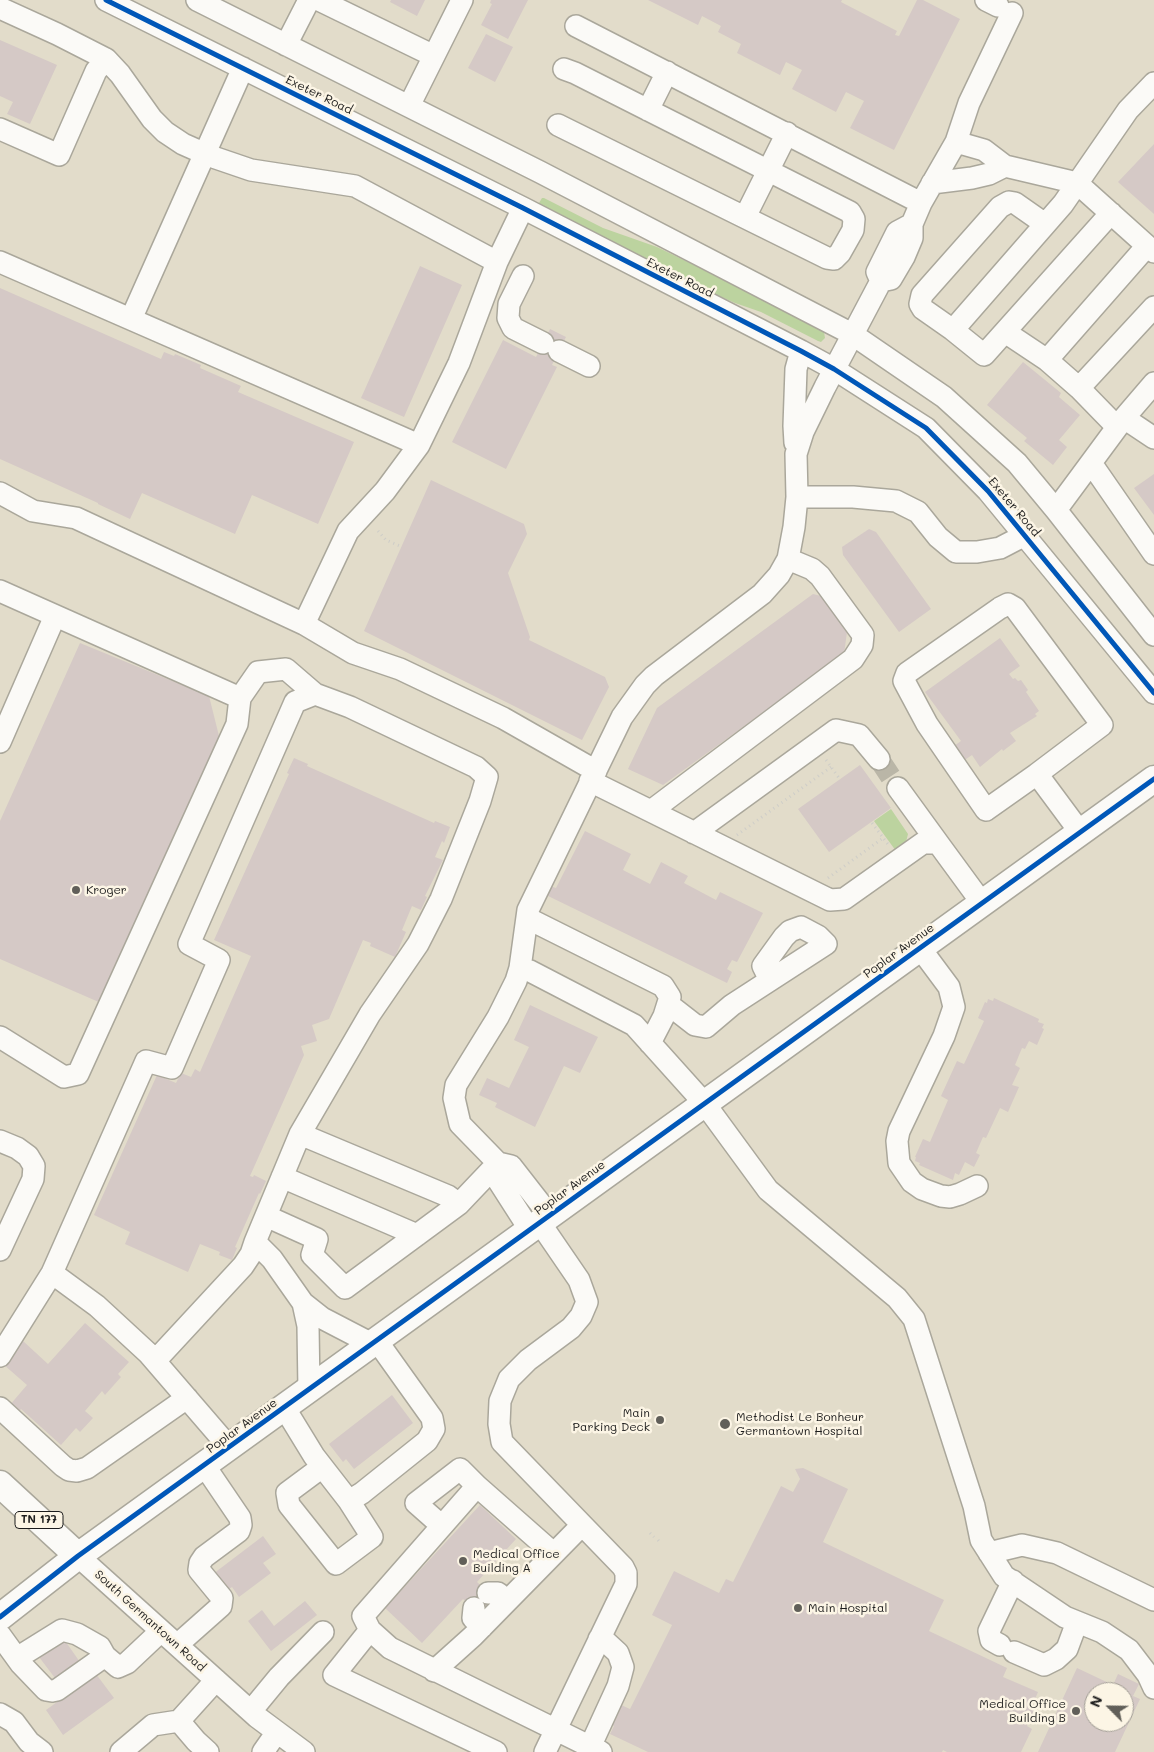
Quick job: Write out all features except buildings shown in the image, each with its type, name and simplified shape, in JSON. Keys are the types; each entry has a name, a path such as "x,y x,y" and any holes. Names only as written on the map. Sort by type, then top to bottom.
{"main road":[{"name":"Poplar Avenue","path":"0,1617 78,1556 1154,779"},
{"name":"South Germantown Road","path":"0,1484 78,1556"}],"street":[{"name":"Exeter Road","path":"106,0 523,208 801,351 834,369 926,428 988,491 1154,693"},
{"path":"197,0 540,172 852,334 944,397 1017,464 1056,510 1154,635"},
{"path":"286,45 309,0"},
{"path":"319,0 434,56"},
{"path":"409,106 462,0"},
{"path":"796,454 802,432 881,281 877,272 897,232 912,224 920,203 956,142 999,6"},
{"path":"0,8 106,59 120,74 146,112 164,132 183,144 204,154 251,170 355,186 497,262"},
{"path":"576,26 920,203"},
{"path":"0,129 59,155 96,71 106,59"},
{"path":"131,319 243,68"},
{"path":"558,125 826,258 834,259 840,253 853,230 854,219 850,212 564,69"},
{"path":"648,110 668,72"},
{"path":"953,330 1063,204 1128,110 1154,83"},
{"path":"744,217 787,133"},
{"path":"956,142 984,150 1004,166 1077,183 1151,249 1047,360"},
{"path":"932,183 989,174 1004,166"},
{"path":"1045,224 1015,203 1008,202 1000,207 922,295 920,304 923,309 953,330 984,356 1111,213"},
{"path":"304,624 348,531 385,492 419,445 458,363 497,262 523,208"},
{"path":"0,262 419,445"},
{"path":"523,276 509,304 508,318 512,328 589,366"},
{"path":"1080,388 1154,307"},
{"path":"1005,332 1047,360 1121,422 1154,438"},
{"path":"545,1752 626,1584 626,1573 623,1566 502,1442 499,1424 500,1402 509,1380 528,1360 571,1328 581,1316 588,1302 580,1280 540,1223 511,1166 498,1163 460,1124 454,1098 456,1085 498,1017 516,981 520,968 528,910 622,717 644,685 762,594 779,575 788,559 797,497 794,426 796,369 801,351"},
{"path":"1056,510 1121,422 1154,383"},
{"path":"1091,463 1154,554"},
{"path":"0,493 34,511 76,518 304,624 353,653 400,669 503,718 651,811 830,900 844,899 923,843 938,843"},
{"path":"797,497 853,497 896,501 918,512 938,537 956,552 977,552 1000,548 1025,535"},
{"path":"651,811 853,660 862,644 863,635 820,576 812,569 788,559"},
{"path":"0,591 240,698"},
{"path":"1008,604 1015,608 1102,725 1037,774 986,810 927,724 904,681 907,673 1008,604"},
{"path":"0,742 56,616"},
{"path":"0,1037 64,1077 78,1074 236,724 240,698 258,672 286,669 315,694 368,715 476,767 487,777 480,801 440,899 418,944 370,1014 300,1134 251,1254 243,1266 155,1361"},
{"path":"0,1356 52,1273 146,1060 172,1068 219,960 189,944 295,702 315,694"},
{"path":"694,833 836,730 859,735 879,759"},
{"path":"1037,774 1080,832"},
{"path":"898,788 982,903"},
{"path":"528,918 663,986 670,997 664,1016 650,1043"},
{"path":"920,948 949,987 954,1007 944,1036 899,1131 899,1163 912,1182 922,1189 941,1196 950,1197 977,1186"},
{"path":"520,968 530,971 634,1026 705,1104 768,1190 897,1298 914,1318 974,1506 981,1540 1004,1576 1065,1617 1102,1632 1129,1650 1152,1679"},
{"path":"668,1004 695,1025 706,1027 732,1005 770,980"},
{"path":"300,1134 448,1196 459,1204"},
{"path":"0,1141 17,1148 28,1156 34,1166 33,1179 0,1250"},
{"path":"266,1216 317,1239 312,1255 345,1288 459,1204 498,1163"},
{"path":"282,1177 418,1235"},
{"path":"255,1242 272,1259 303,1302 322,1318 374,1342 432,1418 434,1429 428,1442 349,1501"},
{"path":"52,1273 96,1306 155,1361 229,1447"},
{"path":"303,1302 308,1326 309,1390"},
{"path":"0,1408 69,1470 77,1471 87,1468 187,1398"},
{"path":"284,1407 322,1467 349,1501 372,1537 336,1564 289,1505 287,1493 322,1467"},
{"path":"17,1658 62,1630 77,1634 100,1647 105,1656 118,1666 127,1663 221,1606 222,1598 199,1570 200,1563 204,1557 239,1531 241,1525 240,1518 204,1465"},
{"path":"442,1526 416,1503 460,1469 553,1553"},
{"path":"477,1486 364,1616 370,1630 390,1648 595,1749 623,1667 618,1654 605,1641 600,1639"},
{"path":"434,1671 498,1597 553,1553 582,1525"},
{"path":"989,1553 1022,1545 1056,1553 1154,1600"},
{"name":"South Germantown Road","path":"78,1556 216,1680 277,1732 304,1752"},
{"path":"1013,1582 989,1631 991,1640 1044,1665 1056,1659 1067,1649 1077,1622"},
{"path":"370,1630 334,1675 496,1752"},
{"path":"252,1711 279,1677 323,1632"},
{"path":"0,1635 17,1658 46,1690 57,1690 105,1656"},
{"path":"121,1752 153,1725 179,1721 216,1680"},
{"path":"0,1714 14,1722 29,1742 42,1752"},
{"path":"179,1721 196,1742 208,1752"},
{"path":"263,1752 277,1732"}],"path":[{"path":"378,531 386,540 400,546"},
{"path":"815,746 839,778"},
{"path":"731,840 831,767"},
{"path":"872,823 899,860"},
{"path":"827,879 883,838"},
{"path":"650,1533 661,1544"}],"green space":[{"path":"542,198 603,228 657,247 694,265 824,332 825,338 821,342 818,341 761,312 735,303 667,273 539,207"},
{"path":"891,809 908,834 906,842 896,851 874,821"}],"tunnel":[{"path":"879,759 898,788"}],"cycle path":[{"path":"106,0 523,208 801,351 834,369 926,428 988,491 1154,693"},
{"path":"0,1617 78,1556 1154,779"}],"place":[{"name":"Kroger","path":"76,890"},
{"name":"Main Parking Deck","path":"660,1420"},
{"name":"Methodist Le Bonheur Germantown Hospital","path":"725,1424"},
{"name":"Medical Office Building A","path":"463,1561"},
{"name":"Main Hospital","path":"798,1608"},
{"name":"Medical Office Building B","path":"1076,1711"}]}
